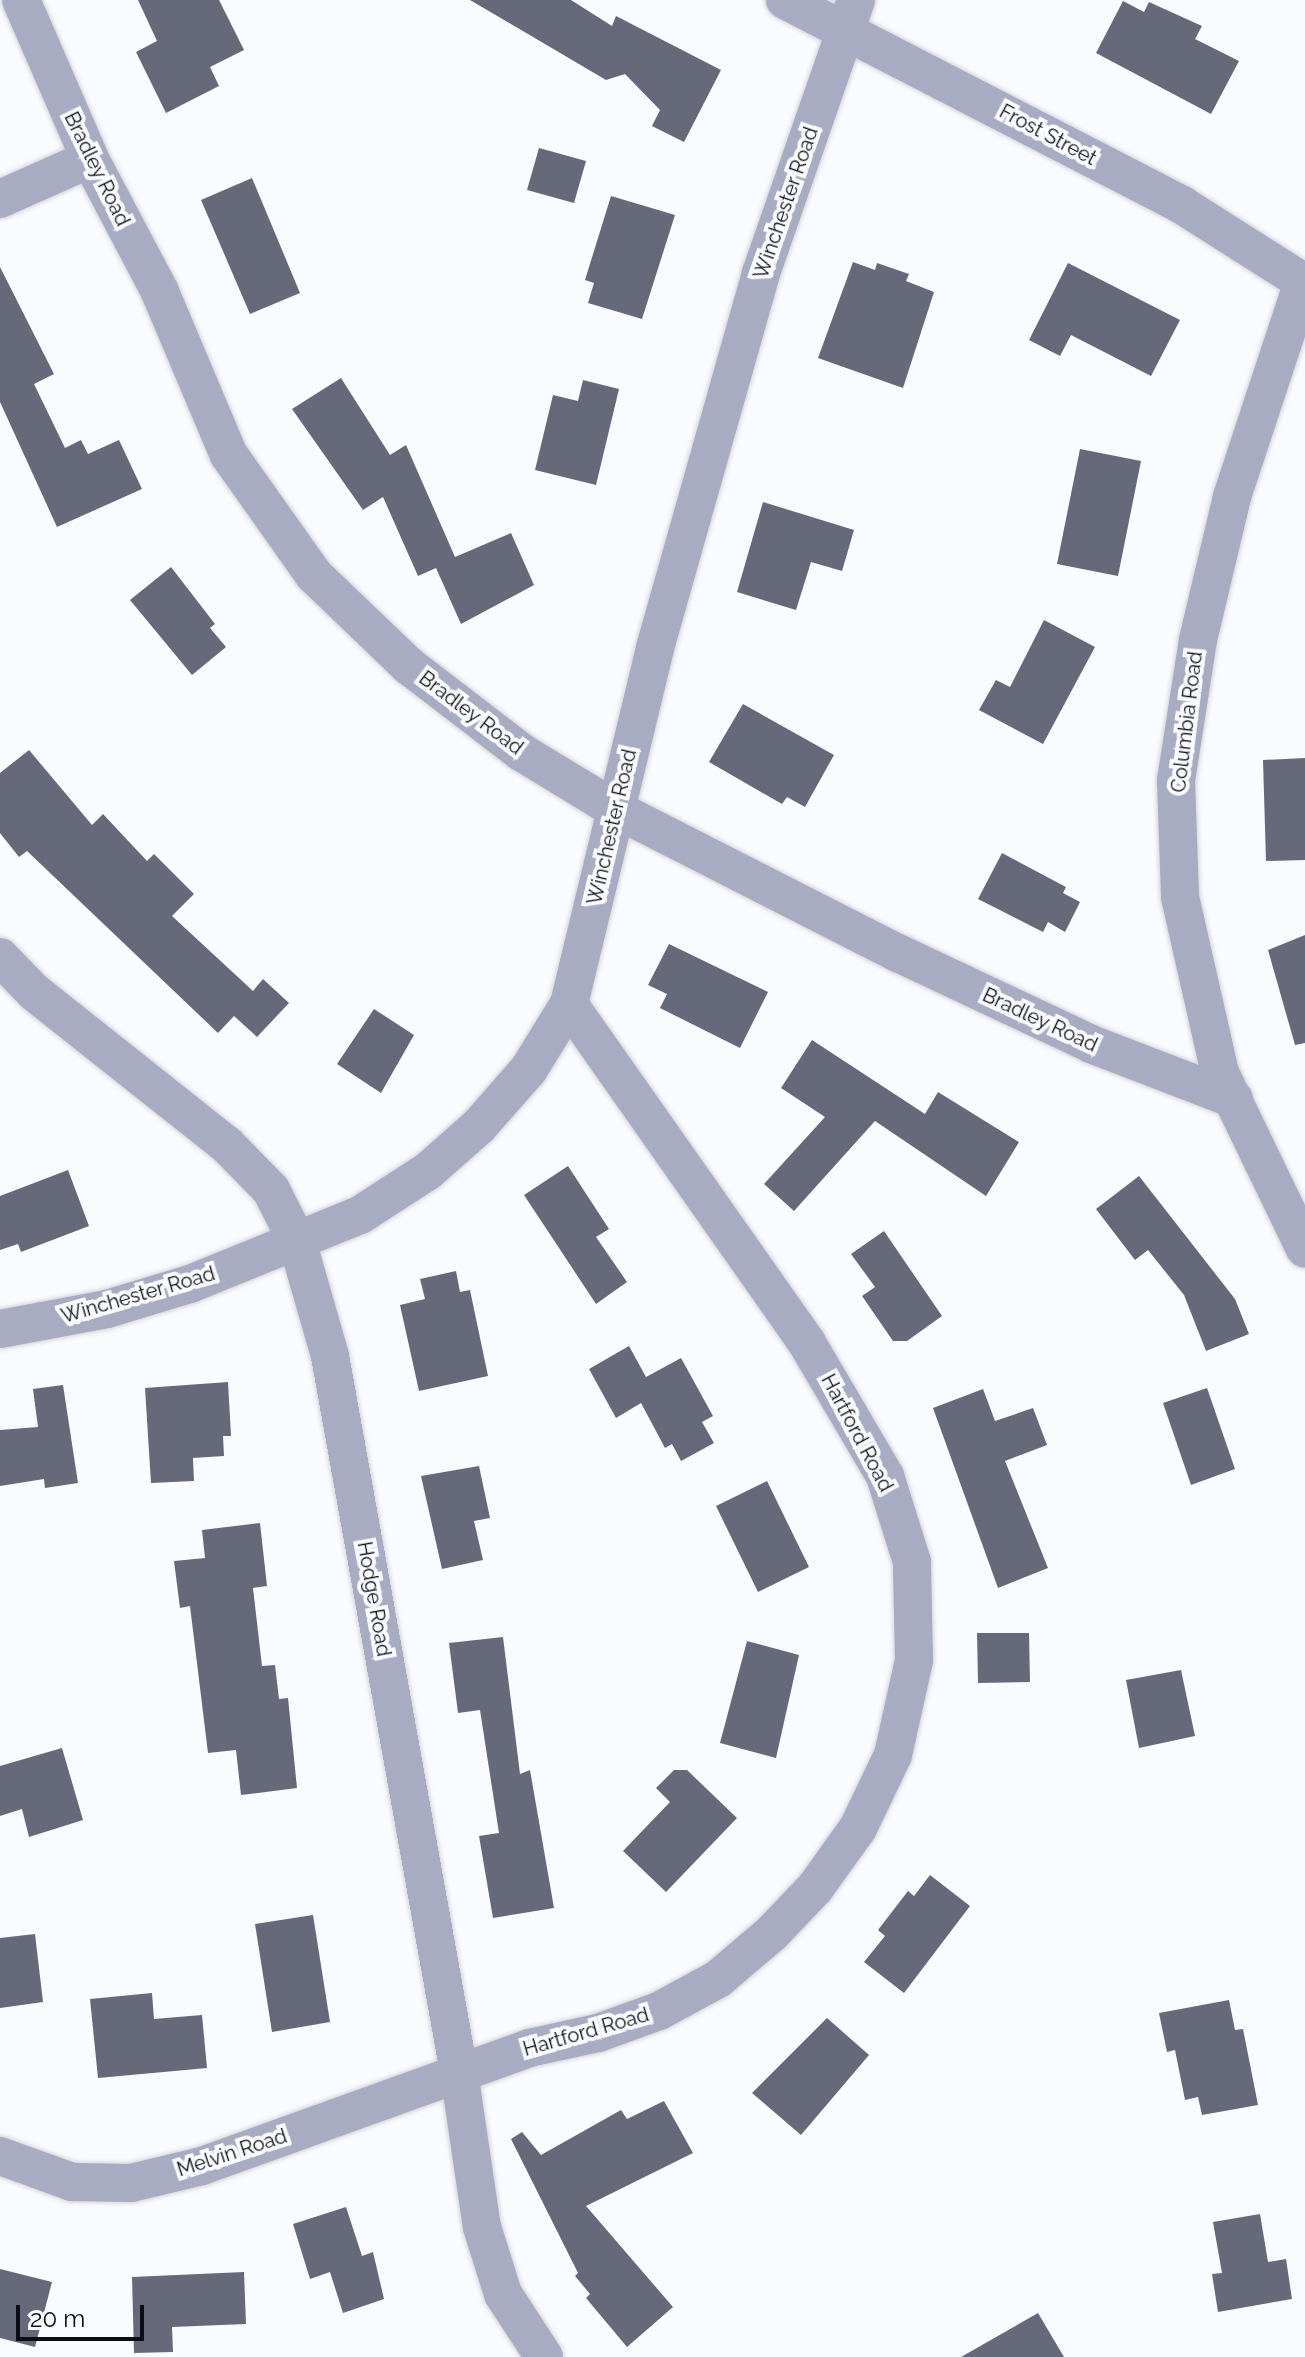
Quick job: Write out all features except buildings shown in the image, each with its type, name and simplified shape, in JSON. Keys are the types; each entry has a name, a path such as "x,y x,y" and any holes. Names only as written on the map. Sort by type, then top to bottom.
{"street":[{"name":"Bradley Road","path":"21,0 90,159 160,292 229,455 314,575 409,666 521,752 613,808 1064,1032 1234,1099"},
{"name":"Frost Street","path":"785,0 851,14 1182,205 1304,282"},
{"name":"Winchester Road","path":"0,1329 162,1292 360,1215 428,1171 479,1126 529,1069 569,1004 613,808 761,273 851,14"},
{"path":"0,199 90,159"},
{"name":"Columbia Road","path":"1304,282 1232,497 1198,640 1176,781 1180,897 1220,1073 1305,1249"},
{"name":"Hodge Road","path":"0,957 34,992 227,1145 271,1190 297,1241 330,1356 459,2072 482,2227 503,2294 544,2357"},
{"name":"Hartford Road","path":"459,2072 659,2011 718,1979 772,1933 815,1888 858,1828 893,1755 914,1660 912,1562 885,1476 807,1343 569,1004"},
{"name":"Melvin Road","path":"0,2156 72,2182 131,2183 202,2166 459,2072"}]}
